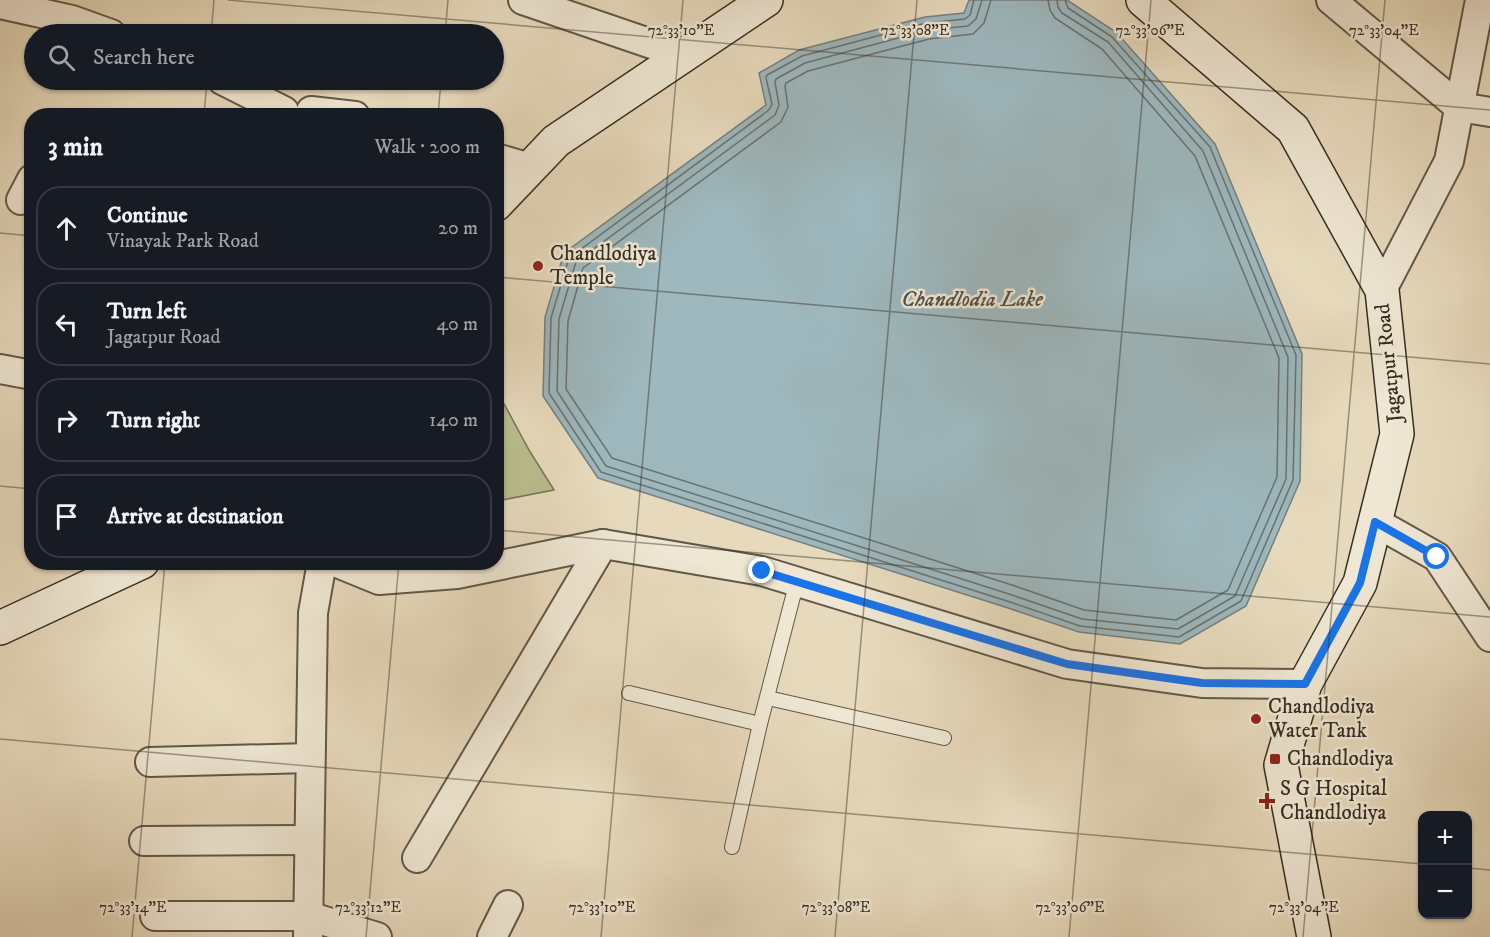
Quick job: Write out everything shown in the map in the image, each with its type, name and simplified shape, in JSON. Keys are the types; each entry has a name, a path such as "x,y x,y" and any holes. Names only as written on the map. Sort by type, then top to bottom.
{"street":[{"path":"524,0 684,55"},
{"path":"504,196 556,141 766,0"},
{"name":"Jagatpur Road","path":"1143,0 1293,129 1382,290 1396,434 1360,583 1305,684 1281,765 1314,937"},
{"path":"1331,0 1459,107 1490,112"},
{"path":"1382,290 1449,161 1480,0"},
{"path":"0,4 83,24"},
{"path":"242,90 278,108"},
{"path":"504,160 530,168"},
{"path":"0,369 24,374"},
{"path":"1375,522 1437,557 1490,638"},
{"path":"504,564 603,544 762,571 1067,664 1202,683 1305,684"},
{"path":"417,858 603,544"},
{"path":"0,628 125,570"},
{"path":"308,926 313,613 321,570"},
{"path":"355,570 379,580 457,574 476,570"},
{"path":"150,762 310,758"},
{"path":"144,841 309,840"},
{"path":"492,937 508,905"},
{"path":"155,916 308,926 377,937"}],"lane":[{"path":"732,847 760,724 797,581"},
{"path":"629,693 760,724"},
{"path":"768,698 944,738"}],"green space":[{"path":"504,404 529,450 554,490 504,500"}],"water":[{"name":"Chandlodia Lake","path":"969,0 1067,0 1116,32 1215,144 1302,354 1300,481 1246,606 1180,644 1079,632 598,478 543,396 545,317 564,253 766,105 759,73 799,50 925,17 964,13"}],"place":[{"name":"Chandlodiya Temple","path":"538,266"},
{"name":"Chandlodiya Water Tank","path":"1256,719"},
{"name":"Chandlodiya","path":"1275,759"},
{"name":"S G Hospital Chandlodiya","path":"1267,801"}],"route":[{"path":"762,571 1067,664 1202,683 1305,684 1360,583 1375,522 1437,557"}]}
